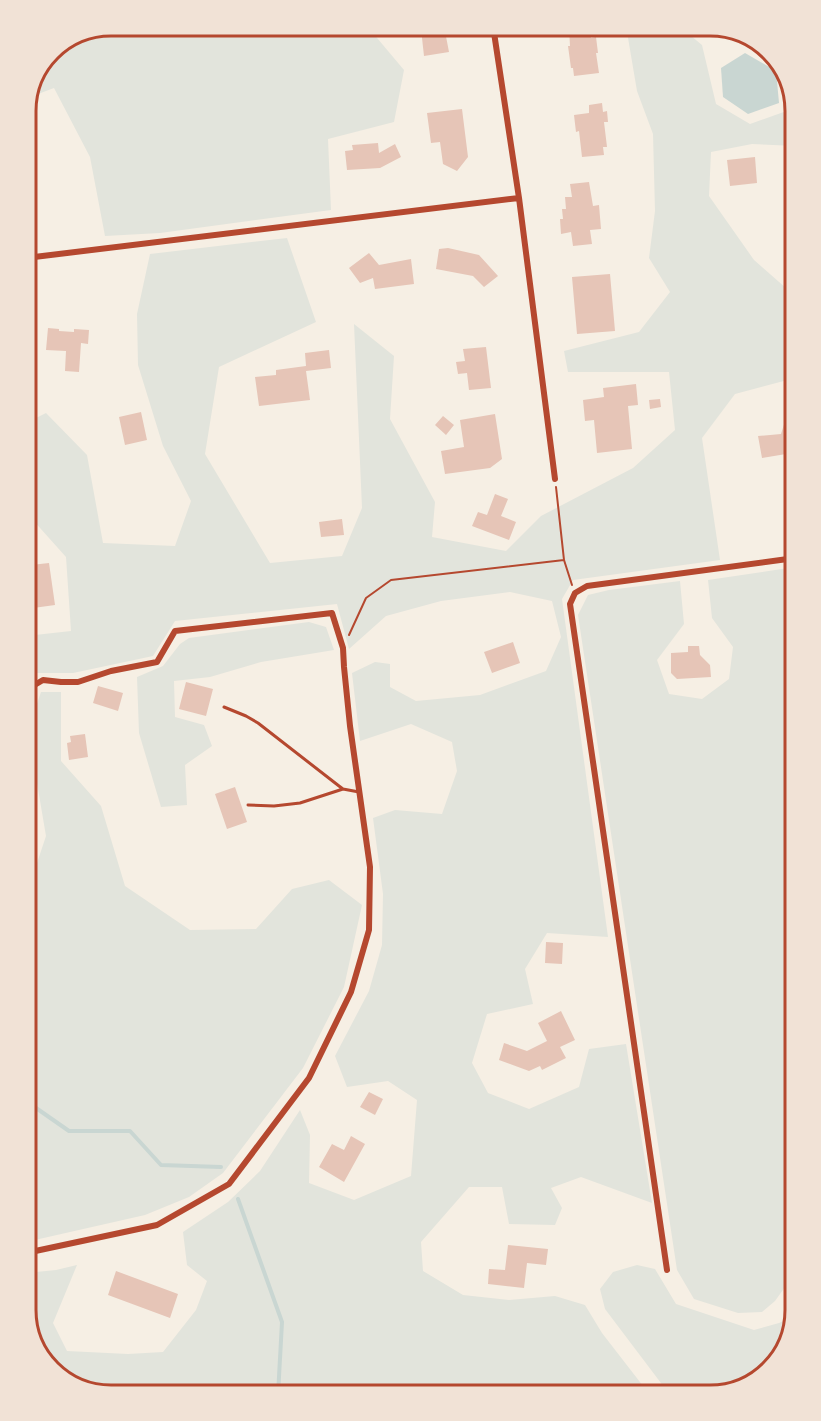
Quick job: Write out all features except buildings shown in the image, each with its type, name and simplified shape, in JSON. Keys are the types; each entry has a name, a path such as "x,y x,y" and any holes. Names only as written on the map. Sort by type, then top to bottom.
{"street":[{"path":"495,36 519,198 555,479"},
{"path":"36,257 519,198"},
{"path":"667,1270 570,604 575,593 587,586 785,559"},
{"path":"36,684 42,680 78,682 111,671 157,662 175,631 332,613 343,648 350,726 370,867 369,930 351,992 309,1078 229,1184 157,1225 36,1251"}],"lane":[{"path":"224,707 258,723 343,789 359,792"},
{"path":"248,805 274,806 300,803 343,789"}],"path":[{"path":"555,479 564,560 575,593"},
{"path":"343,648 366,598 391,580 564,560"}],"shaded area":[{"path":"111,36 375,36 404,70 394,122 328,139 331,210 160,233 105,236 90,157 54,88 38,94 49,69 58,58 82,42 96,37"},
{"path":"628,36 691,36 702,45 716,104 750,124 785,112 785,146 752,144 711,152 709,196 754,260 785,287 785,381 735,394 702,438 720,560 573,580 562,599 608,937 547,933 525,969 533,1004 487,1014 472,1063 488,1093 529,1109 579,1087 589,1049 626,1044 652,1203 581,1177 551,1188 562,1208 555,1225 509,1224 502,1187 469,1187 421,1242 423,1271 463,1295 509,1300 555,1296 585,1305 602,1333 642,1385 106,1385 87,1381 62,1366 44,1343 37,1325 36,1272 77,1265 53,1323 67,1351 128,1354 163,1352 196,1310 207,1281 187,1265 183,1232 228,1202 260,1171 300,1110 310,1135 309,1183 354,1200 411,1176 417,1100 388,1081 347,1087 335,1056 369,991 382,945 383,894 373,818 395,810 442,814 457,771 452,742 411,724 360,741 352,673 375,662 390,664 390,687 416,701 480,695 546,671 561,637 552,601 510,592 441,601 386,616 349,649 337,604 175,621 153,656 73,673 36,673 36,635 71,631 66,557 36,523 36,418 46,413 87,455 103,543 175,546 191,501 163,446 138,365 137,314 150,254 287,238 316,322 219,367 205,454 270,563 342,556 362,508 354,324 394,356 390,419 435,502 432,537 506,551 541,516 633,468 675,430 669,372 568,372 564,351 639,332 670,292 649,258 655,211 653,134 637,91"},
{"path":"745,53 771,68 777,77 779,103 748,114 723,97 721,68"},
{"path":"785,568 785,1287 775,1301 762,1312 738,1313 694,1299 677,1270 578,615 588,595 680,581 684,624 657,660 669,694 702,699 729,679 733,647 712,618 708,580"},
{"path":"309,622 326,627 334,650 261,662 210,677 174,681 175,717 204,725 212,746 185,765 187,805 161,807 139,733 137,677 163,666 180,644 189,638"},
{"path":"41,692 61,692 61,761 101,806 125,886 190,930 256,929 292,889 329,880 362,905 344,987 303,1068 223,1173 189,1197 145,1215 36,1240 36,866 46,836 36,777 36,707"},
{"path":"637,1265 655,1269 676,1304 754,1330 784,1321 779,1339 770,1356 763,1363 752,1372 734,1381 710,1385 662,1385 605,1309 600,1289 613,1272"}],"waterway":[{"path":"36,1108 69,1131 130,1131 161,1165 221,1167"},
{"path":"238,1199 282,1322 279,1385"}]}
